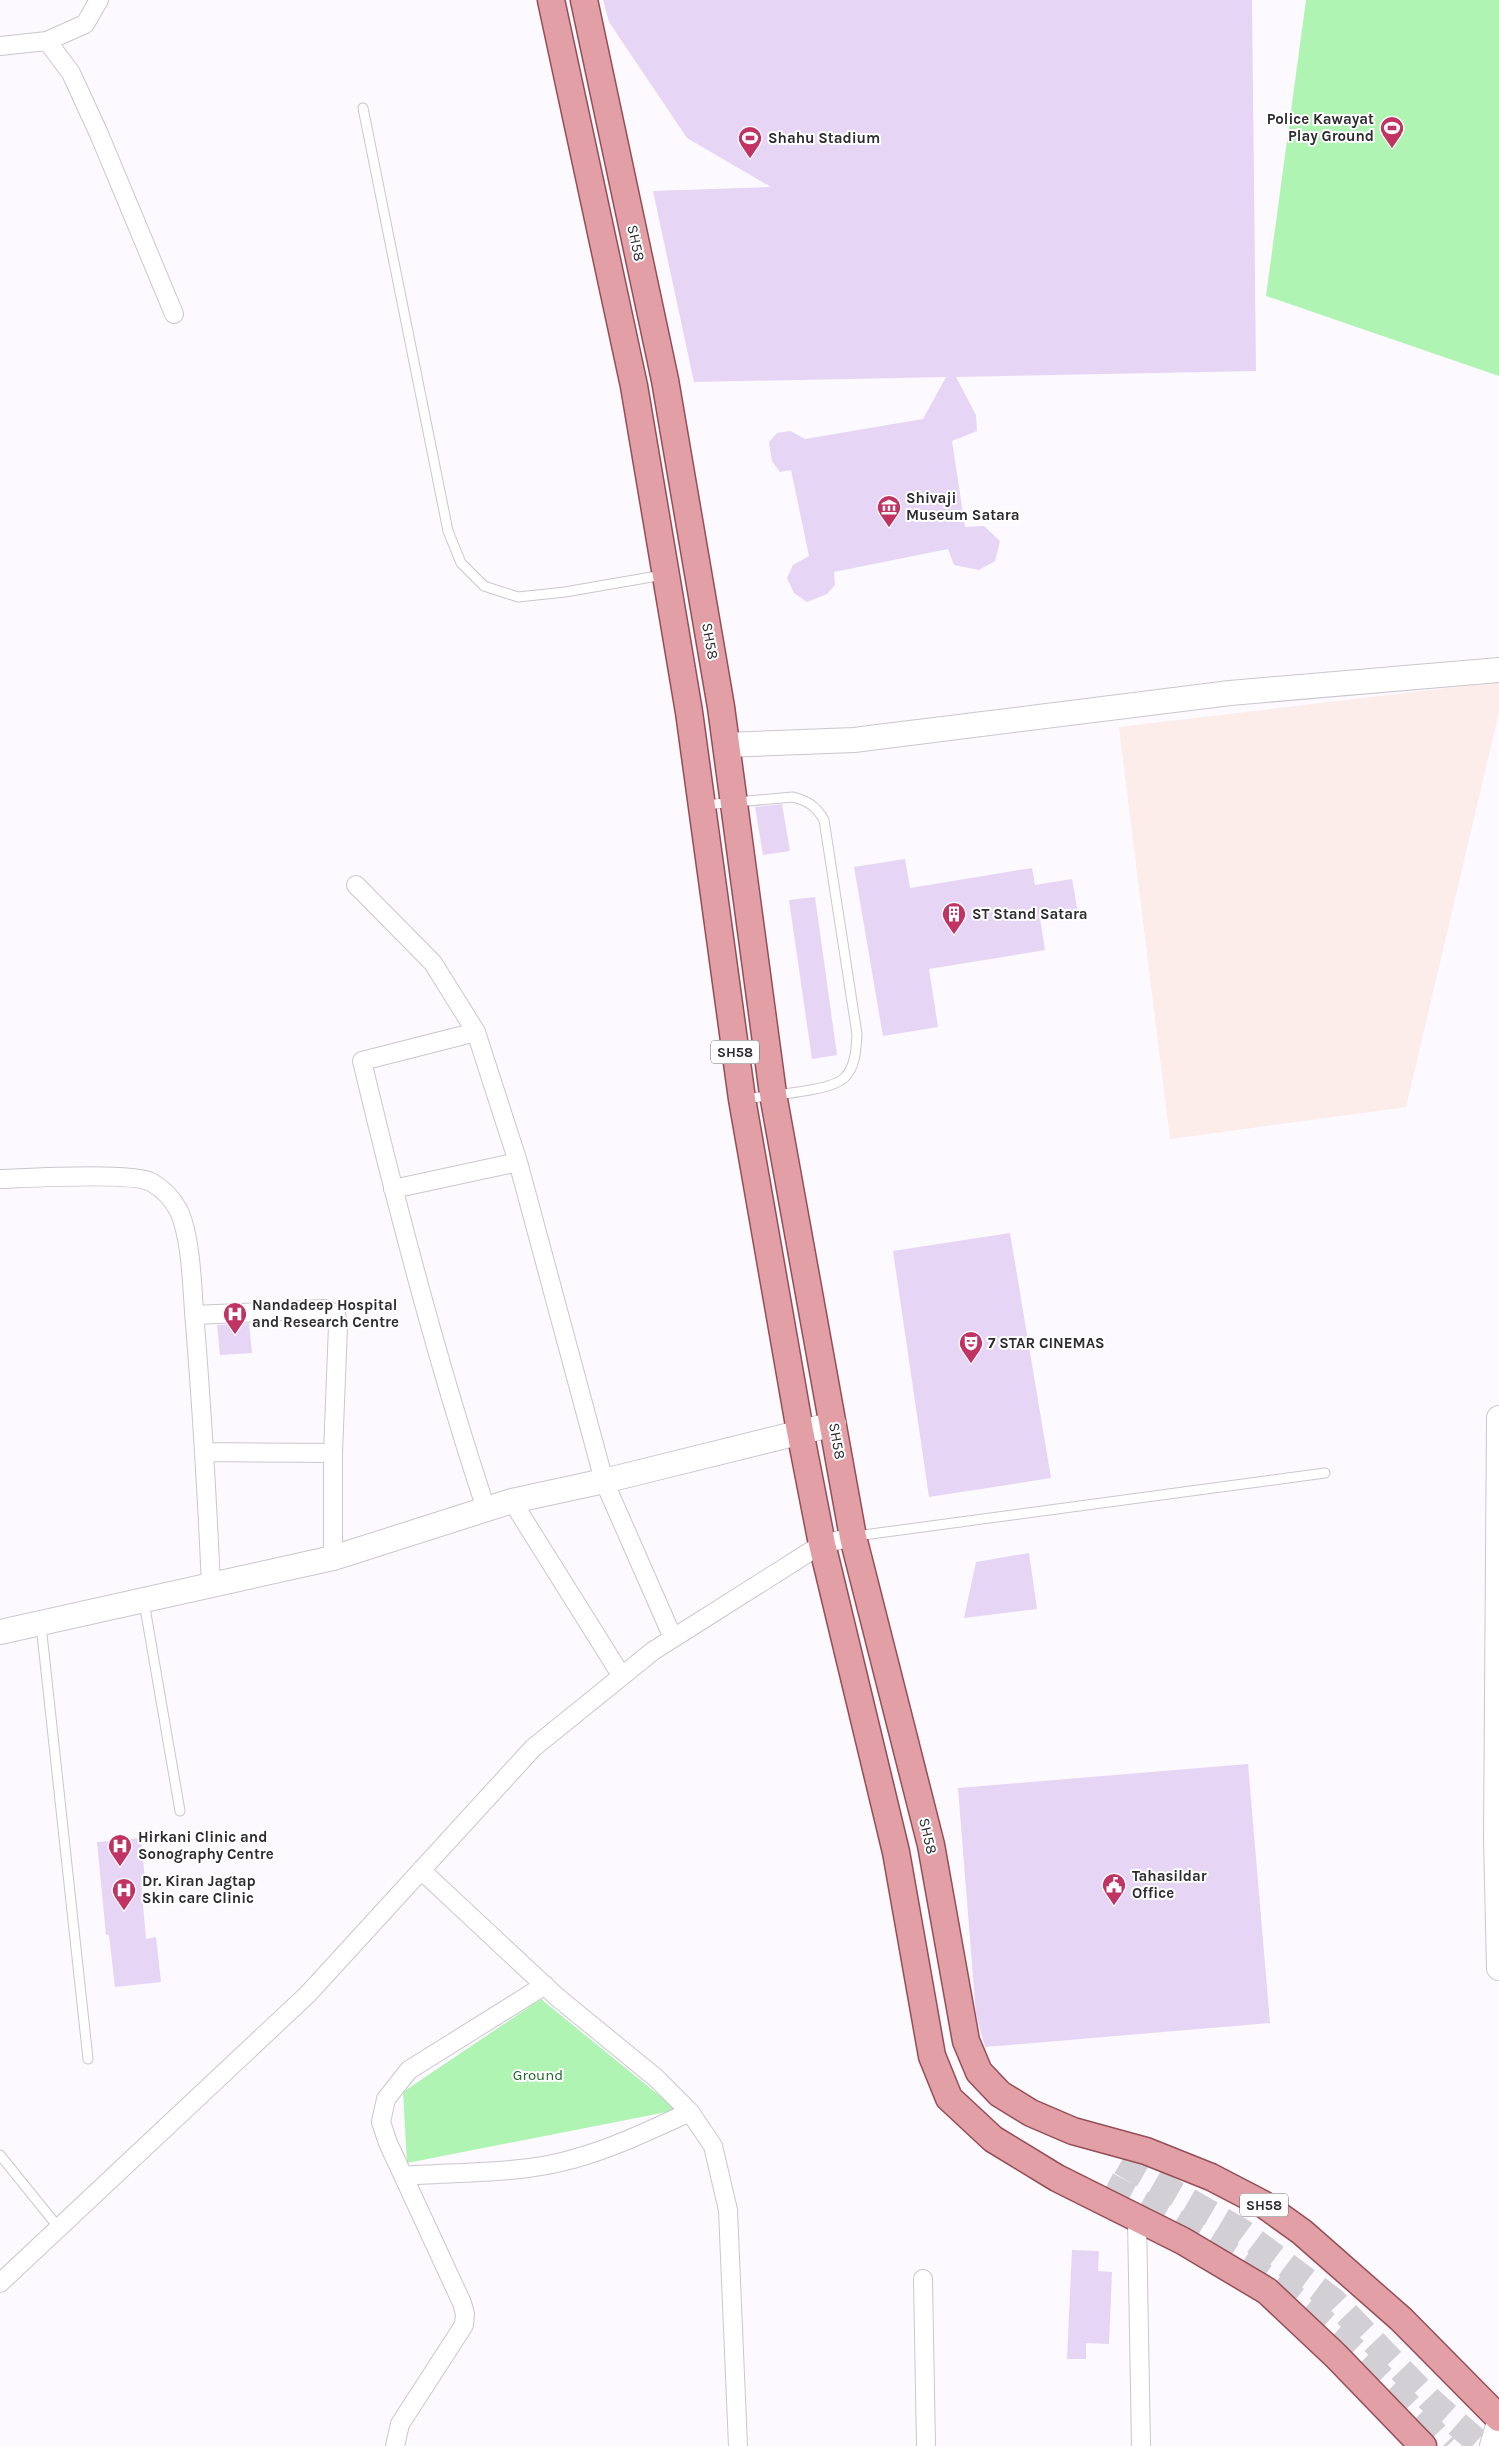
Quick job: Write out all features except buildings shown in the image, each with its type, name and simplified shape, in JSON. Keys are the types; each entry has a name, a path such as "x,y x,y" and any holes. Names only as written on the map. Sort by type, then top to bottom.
{"main road":[{"name":"SH58","path":"551,0 634,386 689,712 742,1099 800,1431 822,1544 896,1852 932,2056 949,2098 993,2139 1057,2178 1183,2241 1266,2291 1336,2356 1423,2446"},
{"name":"SH58","path":"584,0 665,380 726,745 773,1094 853,1537 930,1844 966,2041 979,2072 1000,2094 1031,2113 1073,2131 1146,2151 1211,2177 1263,2204 1302,2232 1401,2319 1499,2418"},
{"path":"603,242 634,236"},
{"path":"726,745 854,740 1230,693 1499,670"},
{"path":"1499,1418 1496,1839 1499,1968"},
{"path":"0,1632 144,1602 333,1558 512,1501 604,1481 834,1424"},
{"path":"913,1948 948,1942"},
{"path":"1073,2131 1122,2162"},
{"path":"993,2139 1107,2185"},
{"path":"1492,2446 1499,2422"}],"street":[{"path":"0,46 46,41 85,24 99,0"},
{"path":"46,41 71,74 99,134 174,314"},
{"path":"356,886 433,963 476,1032 518,1162 604,1481 673,1638"},
{"path":"476,1032 362,1061 393,1189 455,1414 486,1509"},
{"path":"393,1189 518,1162"},
{"path":"0,1179 126,1178 149,1181 168,1193 180,1213 188,1250 194,1315 205,1452 211,1585"},
{"path":"194,1315 325,1309 336,1314 338,1326 333,1452 333,1558"},
{"path":"205,1452 333,1452"},
{"path":"512,1501 622,1675"},
{"path":"0,2283 308,1994 533,1748 622,1675 673,1638 822,1544 853,1537"},
{"path":"421,1870 545,1985 656,2078 690,2112 713,2146 728,2210 738,2446"},
{"path":"395,2446 400,2424 464,2326 465,2314 462,2303 388,2143 381,2122 386,2099 409,2070 545,1985"},
{"path":"403,2176 522,2168 572,2160 611,2146 690,2112"},
{"path":"1137,2219 1142,2446"},
{"path":"923,2279 926,2446"}],"lane":[{"path":"363,108 448,531 461,563 484,586 518,597 565,592 666,574"},
{"path":"702,805 793,797 806,801 818,809 824,820 856,1034 855,1058 845,1078 821,1089 742,1099"},
{"path":"853,1537 1325,1473"},
{"path":"144,1602 180,1811"},
{"path":"41,1622 88,2059"},
{"path":"0,2155 59,2228"}],"shaded area":[{"path":"1499,682 1499,712 1406,1107 1170,1139 1119,727"}],"green space":[{"name":"Police Kawayat Play Ground","path":"1306,0 1499,0 1499,376 1266,296"},
{"name":"Ground","path":"541,1999 677,2110 407,2163 403,2092"}],"tunnel":[{"path":"1121,2162 1241,2231 1334,2301 1429,2399 1482,2446"},
{"path":"1107,2185 1225,2250 1308,2308 1362,2358 1447,2446"}],"place":[{"name":"Police Kawayat Play Ground","path":"1392,149"},
{"name":"Shahu Stadium","path":"750,159"},
{"name":"Shivaji Museum Satara","path":"889,528"},
{"name":"ST Stand Satara","path":"954,935"},
{"name":"Nandadeep Hospital and Research Centre","path":"235,1335"},
{"name":"7 STAR CINEMAS","path":"971,1364"},
{"name":"Hirkani Clinic and Sonography Centre","path":"120,1867"},
{"name":"Tahasildar Office","path":"1114,1906"},
{"name":"Dr. Kiran Jagtap Skin care Clinic","path":"124,1911"}]}
